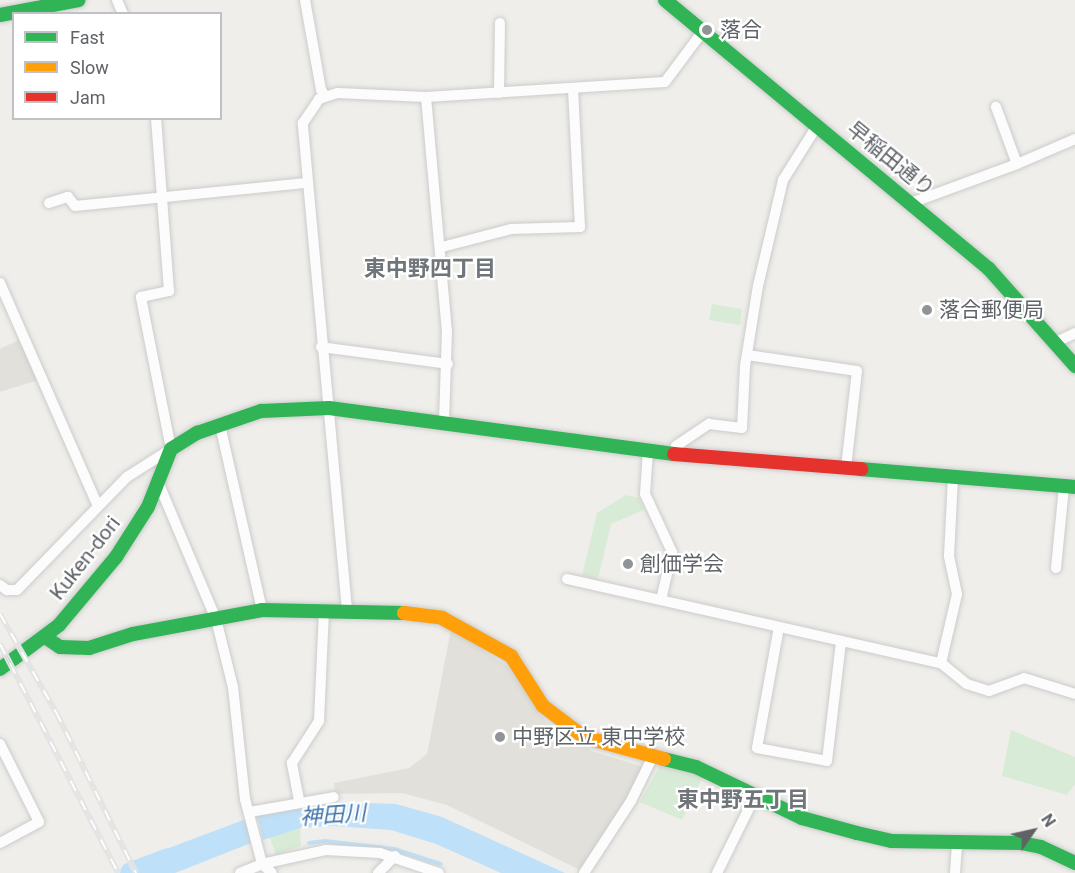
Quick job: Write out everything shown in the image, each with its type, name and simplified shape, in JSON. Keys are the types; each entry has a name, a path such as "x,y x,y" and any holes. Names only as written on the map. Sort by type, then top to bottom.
{"street":[{"path":"16,12 79,0"},
{"path":"305,0 325,96"},
{"name":"早稲田通り","path":"665,0 989,269 1075,366"},
{"path":"499,93 500,23"},
{"path":"346,610 303,123 318,99 325,96 378,93 426,97 665,82 703,31"},
{"path":"442,247 511,229 580,227 573,88"},
{"path":"426,97 442,247 448,364 444,423"},
{"path":"996,107 1017,164"},
{"path":"156,120 169,291 141,297 171,448"},
{"path":"674,454 676,446 710,423 742,428 747,355 758,286 783,180 817,126"},
{"path":"911,203 1017,164 1075,139"},
{"path":"50,204 68,197 75,206 307,183"},
{"path":"0,283 98,506"},
{"path":"1056,342 1075,333"},
{"path":"321,347 448,364"},
{"path":"747,355 857,371 846,467"},
{"path":"0,585 7,590 17,590 127,477 171,448 220,424 261,411 329,408 648,452 1069,486 1056,568"},
{"path":"220,424 262,610"},
{"name":"Kuken-dori","path":"0,669 59,625 129,540 158,482 171,448"},
{"path":"648,452 645,494 672,552 661,600"},
{"path":"941,663 957,594 950,556 953,477"},
{"path":"158,482 216,620 233,687 245,799 251,814 262,864 272,873"},
{"path":"567,579 941,663 967,684 989,691 1024,678 1074,690"},
{"path":"45,637 60,647 89,648 133,634 262,610 392,611 442,618 511,656 543,706 584,738 696,767 802,818 891,841 1021,843 1041,847 1075,863"},
{"path":"299,800 292,763 299,746 319,721 324,610"},
{"path":"779,627 757,748 827,761 841,641"},
{"path":"0,744 39,822 0,843"},
{"path":"584,873 631,801 653,756"},
{"path":"717,873 755,796"},
{"path":"251,814 299,800 334,797"},
{"path":"955,873 957,843"},
{"path":"240,873 262,864 326,850 395,856 439,873"},
{"path":"378,873 395,856"}],"shaded area":[{"path":"19,340 38,380 0,392 0,349"},
{"name":"中野区立 東中学校","path":"451,629 507,666 546,722 592,751 643,767 626,802 580,870 447,805 402,793 335,794 334,783 409,768 427,754"}],"green space":[{"path":"712,304 742,309 740,325 709,320"},
{"path":"626,495 639,498 644,510 611,524 598,579 582,576 597,513"},
{"path":"1011,730 1075,757 1075,784 1067,795 1002,776"},
{"path":"661,764 703,776 682,820 640,802"},
{"path":"300,828 301,846 276,855 269,835"}],"water":[{"path":"344,802 396,804 442,817 565,873 501,873 436,844 391,830 334,826 300,828 263,840 257,814 302,804"},
{"path":"246,819 251,843 175,873 143,873 137,860"}],"waterway":[{"path":"309,843 325,841 394,849 441,864"},
{"name":"神田川","path":"131,873 169,859"}],"railway":[{"path":"0,614 56,712 136,873"},
{"path":"0,644 118,873"}],"traffic: fast":[{"path":"16,12 79,0"},
{"path":"665,0 989,269 1075,366"},
{"path":"0,15 12,13"},
{"path":"0,669 59,625 116,557 148,507 171,449 197,433 261,411 329,408 674,454"},
{"path":"861,469 1075,487"},
{"path":"45,637 60,647 89,648 133,634 262,610 404,613"},
{"path":"664,759 696,767 802,818 857,833 891,841 1021,843 1041,847 1075,863"}],"traffic: slow":[{"path":"404,613 442,618 511,656 543,706 584,737 664,759"}],"traffic: jam":[{"path":"674,454 861,469"}],"place":[{"name":"落合","path":"707,30"},
{"name":"落合郵便局","path":"927,310"},
{"name":"創価学会","path":"628,564"},
{"name":"中野区立 東中学校","path":"500,737"}],"district":[{"name":"東中野四丁目","path":"430,269"},
{"name":"東中野五丁目","path":"743,800"}]}
